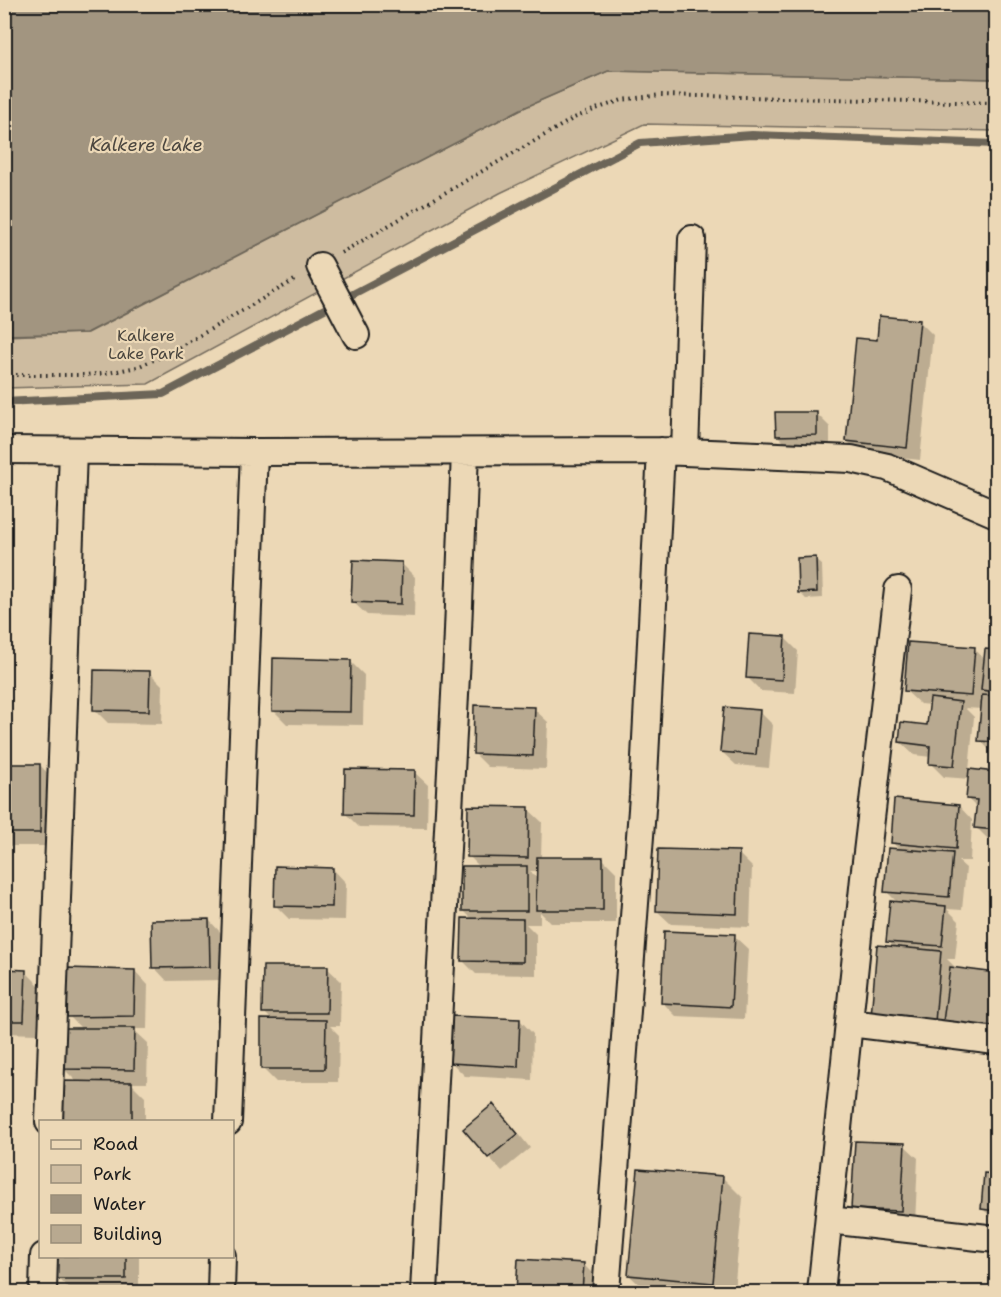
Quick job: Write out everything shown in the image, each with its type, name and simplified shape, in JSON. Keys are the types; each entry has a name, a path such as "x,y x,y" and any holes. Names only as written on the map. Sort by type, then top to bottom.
{"street":[{"path":"606,1293 643,796 692,239"},
{"path":"320,266 351,325"},
{"path":"4,450 673,452 851,459 887,467 996,514"},
{"path":"49,1120 73,451"},
{"path":"228,1120 254,452"},
{"path":"424,1293 457,656 465,452"},
{"path":"821,1293 898,590"},
{"path":"850,1023 996,1041"},
{"path":"829,1220 996,1239"},
{"path":"43,1293 44,1258"},
{"path":"221,1293 222,1258"}],"path":[{"path":"4,375 108,373 137,367 168,354 574,118 622,100 660,95 996,103"}],"green space":[{"name":"Kalkere Lake Park","path":"608,71 996,79 996,131 644,124 500,193 148,384 5,388 4,336 88,333 521,109"}],"water":[{"name":"Kalkere Lake","path":"4,5 996,5 996,79 608,71 521,109 87,333 5,335"}],"building":[{"path":"879,316 920,320 907,448 846,441 856,338 877,340"},
{"path":"775,412 817,412 817,435 776,436"},
{"path":"816,557 817,592 798,593 797,558"},
{"path":"353,560 402,562 401,604 351,602"},
{"path":"749,634 785,636 782,680 746,678"},
{"path":"908,642 975,647 971,696 904,691"},
{"path":"985,649 996,650 996,692 981,690"},
{"path":"273,658 351,660 350,712 272,711"},
{"path":"94,670 150,671 149,711 93,710"},
{"path":"982,695 996,696 996,742 978,741"},
{"path":"930,698 961,702 954,766 929,764 930,746 899,742 901,722 927,725"},
{"path":"474,705 535,707 533,756 473,754"},
{"path":"724,707 760,710 756,755 720,752"},
{"path":"4,764 40,764 40,833 4,833"},
{"path":"345,769 415,770 414,815 344,814"},
{"path":"969,769 996,772 996,830 974,828 977,800 966,799"},
{"path":"894,799 959,805 956,849 891,843"},
{"path":"468,806 529,807 528,858 467,857"},
{"path":"888,848 953,853 949,897 884,892"},
{"path":"658,849 739,851 737,914 656,911"},
{"path":"537,857 603,857 603,910 536,910"},
{"path":"275,866 333,868 332,907 274,906"},
{"path":"462,866 527,866 527,911 462,911"},
{"path":"890,901 946,906 942,946 886,942"},
{"path":"462,918 523,919 523,962 461,961"},
{"path":"209,919 210,967 152,968 151,920"},
{"path":"664,931 735,934 731,1007 661,1003"},
{"path":"877,945 941,951 935,1022 871,1017"},
{"path":"263,966 328,966 327,1013 262,1013"},
{"path":"950,967 996,973 996,1029 943,1022"},
{"path":"67,968 135,970 134,1016 67,1017"},
{"path":"4,969 26,970 24,1021 4,1021"},
{"path":"452,1016 520,1019 518,1067 450,1063"},
{"path":"261,1019 326,1020 325,1069 261,1069"},
{"path":"63,1028 135,1028 134,1070 63,1069"},
{"path":"61,1081 132,1082 132,1120 60,1120"},
{"path":"493,1104 518,1134 488,1158 463,1129"},
{"path":"855,1141 905,1143 901,1211 851,1209"},
{"path":"638,1169 723,1176 713,1283 628,1275"},
{"path":"984,1173 996,1174 996,1211 981,1209"},
{"path":"57,1258 126,1258 126,1279 57,1279"},
{"path":"518,1259 584,1263 582,1292 516,1292"}],"waterway":[{"path":"4,402 163,394 640,143 752,135 996,144"}]}
